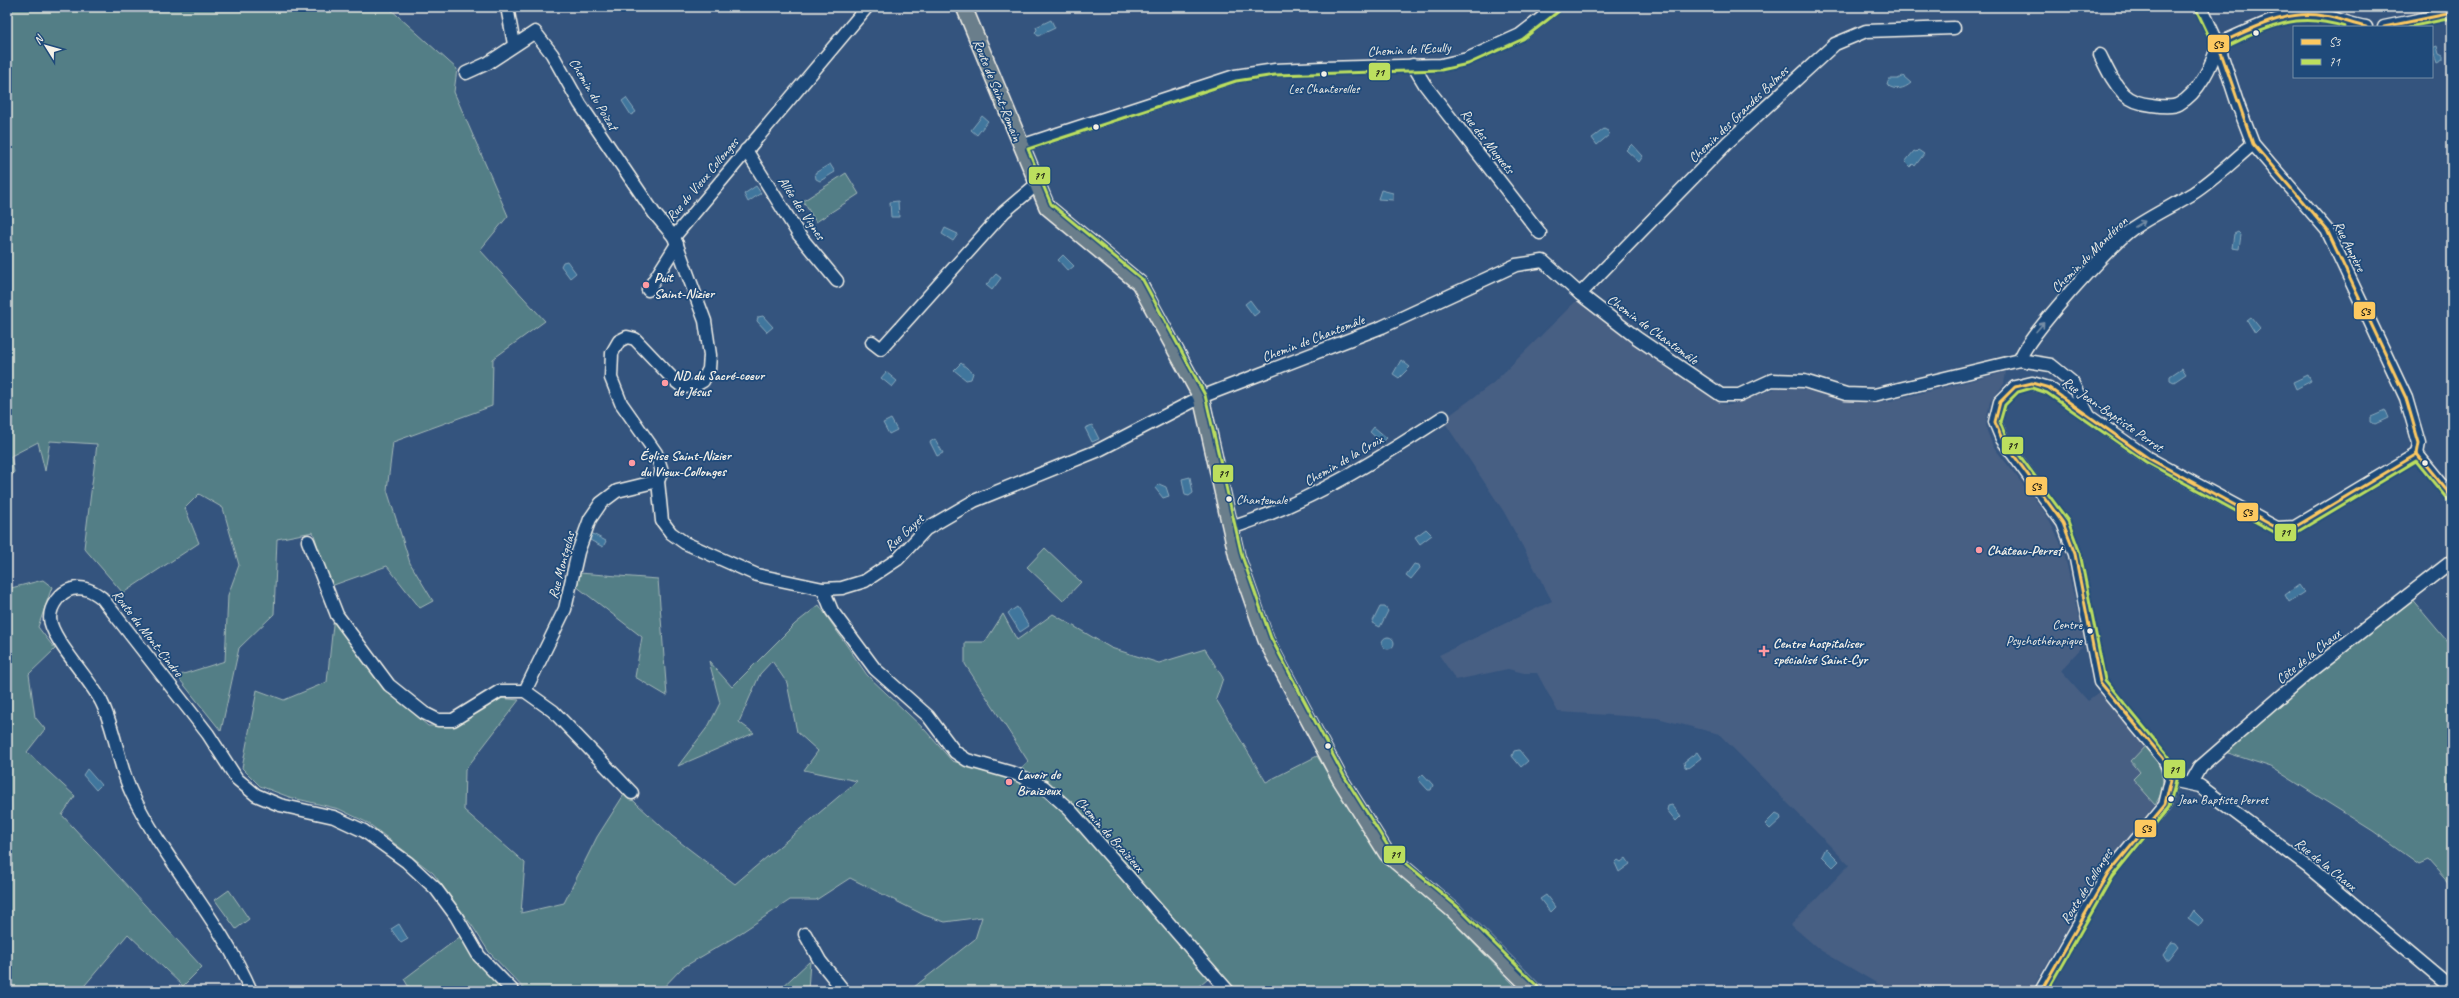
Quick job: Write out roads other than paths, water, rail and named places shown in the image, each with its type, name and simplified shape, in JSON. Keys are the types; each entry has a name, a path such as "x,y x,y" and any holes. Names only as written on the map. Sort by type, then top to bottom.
{"main road":[{"name":"Route de Saint-Romain","path":"964,7 1020,146 1047,207 1139,283 1201,397 1238,557 1266,640 1340,780 1388,854 1454,911 1534,991"}],"street":[{"path":"507,7 514,44"},
{"name":"Rue du Vieux Collonges","path":"658,481 662,471 656,453 621,402 611,378 612,353 619,341 627,337 635,339 674,380 683,387 694,386 703,381 709,369 710,354 706,321 675,240 746,150 867,7"},
{"name":"Chemin de l'Ecully","path":"1020,146 1235,76 1281,70 1441,65 1467,59 1498,47 1520,35 1556,7"},
{"name":"Rue Ampère","path":"2201,7 2218,44 2237,102 2253,144 2327,230 2406,398 2420,443 2417,454"},
{"path":"2389,26 2452,13"},
{"path":"2100,56 2115,84 2125,96 2140,103 2161,106 2178,105 2192,94 2202,79 2213,61 2218,44 2277,18 2302,14 2325,16 2362,26"},
{"name":"Chemin des Grandes Balmes","path":"1580,294 1728,142 1835,44 1866,32 1954,28"},
{"name":"Chemin du Poizat","path":"466,73 488,63 514,44 535,32 552,54 580,104 641,194 675,240"},
{"name":"Rue des Muguets","path":"1413,65 1425,84 1540,233"},
{"name":"Chemin du Mandéron","path":"2020,360 2020,354 2032,338 2085,275 2131,230 2194,193 2253,144"},
{"name":"Allée des Vignes","path":"746,150 800,235 837,281"},
{"path":"872,342 881,349 1004,212 1037,184"},
{"path":"648,290 675,240"},
{"name":"Chemin de Chantemâle","path":"1201,397 1382,327 1516,265 1543,261 1580,294 1637,338 1721,395 1739,395 1772,380 1804,381 1846,394 1874,395 2020,360 2051,365 2072,382 2089,416"},
{"name":"Rue Jean-Baptiste Perret","path":"2171,780 2169,769 2163,758 2100,682 2075,554 2063,523 2002,439 1995,422 2000,402 2015,387 2032,383 2050,388 2154,462 2277,528 2295,527 2417,454"},
{"name":"Rue Gayet","path":"658,481 662,521 671,532 686,543 757,575 822,589 842,588 865,581 898,560 926,529 974,501 1097,451 1201,397"},
{"name":"Chemin de la Croix","path":"1231,528 1301,500 1347,478 1443,416"},
{"path":"2417,454 2452,497"},
{"name":"Rue Montgelas","path":"525,691 565,608 578,552 590,519 602,502 617,490 658,481"},
{"path":"308,541 337,615 389,685 424,713 438,720 453,720 500,691 525,691 553,711 632,792"},
{"name":"Côte de la Chaux","path":"2191,783 2200,767 2308,673 2452,561"},
{"name":"Route du Mont-Cindre","path":"252,991 132,795 118,758 110,724 102,703 92,684 53,632 50,618 53,604 61,594 71,589 81,588 92,590 102,598 208,734 237,779 256,795 280,805 334,817 364,831 406,862 436,889 456,916 479,956 513,991"},
{"name":"Chemin de Braizieux","path":"822,589 832,611 875,669 928,716 955,752 967,760 1016,774 1044,787 1070,810 1228,991"},
{"name":"Rue de la Chaux","path":"2171,780 2200,786 2308,867 2452,988"},
{"name":"Route de Collonges","path":"2041,991 2108,874 2165,805 2171,780"},
{"path":"805,934 820,960 844,991"}],"place":[{"name":"Les Chanterelles","path":"1324,74"},
{"name":"Puit Saint-Nizier","path":"646,285"},
{"name":"ND du Sacré-coeur de Jésus","path":"665,383"},
{"name":"Église Saint-Nizier du Vieux-Collonges","path":"632,463"},
{"name":"Chantemale","path":"1229,499"},
{"name":"Château-Perret","path":"1979,550"},
{"name":"Centre Psychothérapique","path":"2090,631"},
{"name":"Centre hospitaliser spécialisé Saint-Cyr","path":"1764,651"},
{"name":"Lavoir de Braizieux","path":"1009,782"},
{"name":"Jean Baptiste Perret","path":"2171,799"}]}
